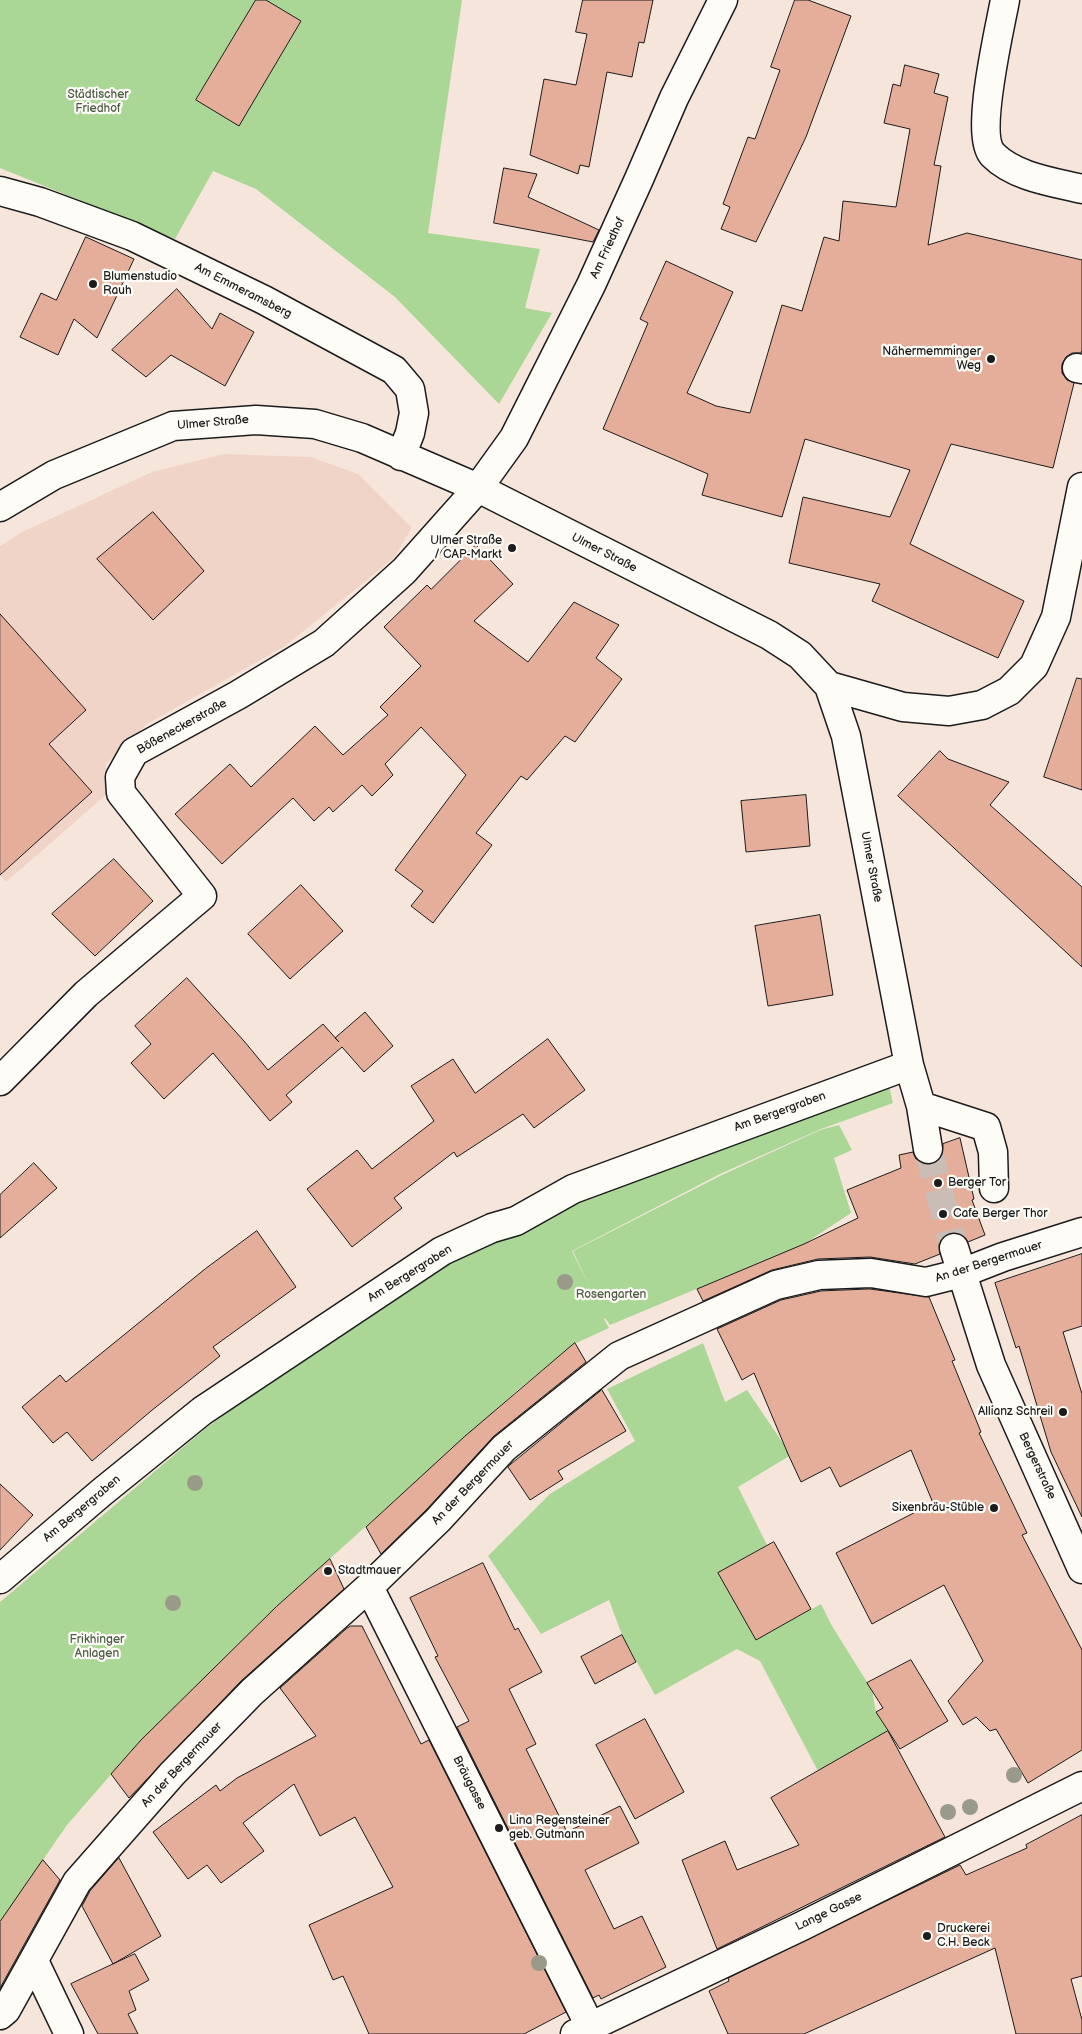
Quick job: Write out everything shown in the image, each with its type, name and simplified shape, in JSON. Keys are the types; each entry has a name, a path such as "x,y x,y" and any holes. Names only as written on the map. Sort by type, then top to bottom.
{"street":[{"name":"Am Friedhof","path":"478,488 514,438 591,285 640,180 674,98 723,0"},
{"path":"1005,0 986,105 987,134 992,154 1011,168 1035,177 1082,189"},
{"name":"Am Emmeramsberg","path":"0,191 40,202 132,236 264,300 394,370 410,389 414,413 410,433 401,456"},
{"name":"Ulmer Straße","path":"0,507 54,476 172,426 256,420 315,424 362,438 478,488 768,635 800,655 829,686 846,736 910,1065"},
{"path":"829,686 903,707 949,711 982,704 1009,691 1034,666 1056,617 1082,487"},
{"name":"Bößeneckerstraße","path":"0,1081 86,994 202,896 121,793 120,777 134,752 238,695 324,644 404,571 478,488"},
{"path":"910,1065 922,1106 928,1149"},
{"name":"Am Bergergraben","path":"0,1580 102,1492 202,1410 442,1251 492,1228 516,1221 573,1189 910,1065"},
{"path":"922,1106 986,1127 993,1152 994,1188"},
{"name":"An der Bergermauer","path":"0,2015 6,2010 34,1962 77,1882 172,1774 252,1692 370,1586 438,1520 504,1448 619,1356 776,1285 818,1275 871,1273 926,1282 958,1261 1003,1257 1082,1232"},
{"name":"Bergerstraße","path":"958,1261 991,1365 1082,1569"},
{"name":"Bräugasse","path":"370,1586 586,2031"},
{"name":"Lange Gasse","path":"586,2031 802,1926 1082,1786"},
{"path":"34,1962 69,2034"}],"shaded area":[{"path":"224,454 311,457 358,474 412,528 393,559 285,646 147,724 106,764 107,794 6,882 0,875 0,546 20,533 152,472"}],"green space":[{"name":"Städtischer Friedhof","path":"0,0 256,0 196,100 239,126 301,21 266,0 462,0 428,233 540,249 525,308 552,313 499,404 395,297 256,189 213,171 175,239 0,168"},
{"name":"Frikhinger Anlagen","path":"883,1060 893,1103 821,1129 720,1174 572,1251 590,1288 573,1251 722,1175 820,1130 839,1125 852,1150 834,1158 851,1213 804,1244 610,1325 605,1318 609,1328 574,1344 520,1388 276,1607 141,1740 67,1825 0,1922 0,1602 206,1428 495,1218 557,1185"},
{"path":"703,1343 725,1402 747,1390 791,1455 738,1487 767,1545 718,1573 756,1640 821,1604 832,1626 872,1690 876,1712 888,1731 818,1771 760,1661 737,1649 655,1695 622,1635 609,1600 541,1634 488,1556 550,1494 635,1441 607,1389"}],"building":[{"path":"256,0 266,0 301,21 239,126 196,100"},
{"path":"583,0 653,0 644,43 639,42 632,77 607,72 589,167 580,165 578,174 530,155 544,79 576,85 587,34 576,32"},
{"path":"795,0 808,0 851,16 806,137 756,242 721,229 730,207 723,204 748,137 755,139 780,70 771,67"},
{"path":"905,65 939,74 934,93 948,97 934,165 941,166 928,245 967,233 1082,260 1082,350 1081,353 1072,353 1066,357 1062,364 1062,373 1067,380 1074,383 1053,468 951,444 910,544 1024,601 998,658 872,601 880,584 789,563 803,497 890,517 910,470 805,439 782,517 702,495 708,474 603,429 648,323 640,319 666,261 733,292 687,393 716,406 750,413 782,305 802,311 824,237 839,241 843,201 896,207 910,129 884,123 893,84 900,86"},
{"path":"504,168 537,174 528,197 599,230 593,242 494,223"},
{"name":"Blumenstudio Rauh","path":"86,237 134,259 97,338 74,319 58,355 20,337 41,293 56,300"},
{"path":"177,289 212,329 220,313 254,332 225,386 171,355 146,377 112,350"},
{"path":"153,512 204,571 153,620 97,559"},
{"path":"476,545 513,584 474,621 528,662 574,602 619,625 596,658 622,679 575,742 565,736 527,780 521,776 476,833 492,845 433,923 411,906 423,891 395,870 466,775 421,727 385,764 393,775 372,796 362,785 333,812 329,807 314,821 293,798 222,864 175,814 230,764 251,787 315,726 343,755 388,715 380,707 421,666 384,627 427,585 431,589"},
{"path":"0,614 86,710 49,744 92,792 0,875"},
{"path":"1077,678 1082,679 1082,790 1044,777"},
{"path":"940,751 948,759 1009,782 990,805 1082,887 1082,967 898,796"},
{"path":"806,795 810,846 746,852 741,801"},
{"path":"114,859 153,901 95,956 52,914"},
{"path":"301,885 343,931 290,979 248,934"},
{"path":"820,915 833,995 768,1006 755,926"},
{"path":"187,978 268,1070 323,1024 335,1038 365,1012 393,1046 364,1072 342,1047 286,1095 292,1102 270,1121 213,1053 164,1099 131,1063 151,1044 135,1026"},
{"path":"548,1039 585,1090 534,1128 523,1114 457,1157 454,1152 394,1198 402,1208 352,1247 307,1189 357,1150 372,1169 434,1121 411,1086 453,1059 475,1093"},
{"path":"960,1138 974,1199 972,1200 985,1235 968,1242 964,1236 958,1233 949,1233 942,1238 939,1244 940,1254 915,1264 870,1257 818,1259 772,1270 703,1301 697,1289 804,1244 858,1218 847,1190 901,1168 899,1155 913,1152 916,1159 922,1163 931,1164 938,1161 942,1155 943,1144"},
{"path":"34,1163 57,1188 0,1238 0,1195"},
{"path":"257,1231 296,1287 213,1347 220,1356 92,1461 67,1432 53,1443 22,1407 60,1375 66,1382 205,1269"},
{"path":"1082,1254 1082,1326 1063,1332 1082,1394 1082,1517 1051,1452 1019,1346 1016,1348 995,1283"},
{"path":"870,1289 929,1297 955,1360 952,1361 981,1432 979,1433 1027,1533 1022,1535 1082,1650 1082,1750 1028,1783 996,1729 990,1731 976,1717 963,1725 948,1701 983,1661 944,1585 872,1624 836,1553 933,1503 911,1450 840,1487 830,1467 801,1482 754,1373 742,1380 717,1329 781,1300 821,1291"},
{"path":"575,1343 586,1362 494,1436 427,1509 381,1554 366,1527 464,1437"},
{"path":"602,1390 626,1431 558,1471 563,1479 530,1500 508,1467"},
{"path":"0,1484 33,1515 0,1550"},
{"path":"774,1542 811,1609 756,1640 718,1573"},
{"path":"330,1559 344,1589 241,1681 129,1798 111,1774 141,1740 276,1607"},
{"path":"483,1563 515,1630 518,1628 542,1672 509,1689 536,1744 526,1749 567,1832 620,1806 639,1843 585,1870 614,1929 642,1916 666,1967 601,1999 599,1995 593,1998 457,1727 469,1721 435,1657 438,1656 410,1598"},
{"path":"351,1626 362,1626 421,1744 429,1740 566,2012 524,2034 369,2034 343,1976 333,1980 309,1925 393,1887 355,1817 320,1836 294,1784 243,1823 264,1851 221,1883 207,1865 188,1879 153,1832 216,1785 220,1791 237,1778 316,1736 280,1688"},
{"path":"622,1635 636,1662 595,1684 581,1657"},
{"path":"911,1660 948,1721 900,1749 876,1712 883,1708 867,1683"},
{"path":"645,1719 684,1792 635,1819 596,1745"},
{"path":"888,1731 945,1837 717,1949 682,1860 725,1841 737,1870 799,1845 771,1798"},
{"name":"Druckerei C.H. Beck","path":"1082,1815 1082,1976 1071,1979 1082,2020 1082,2034 1016,2034 995,1948 804,2034 728,2034 709,1991 729,1981 728,1978 960,1865 966,1875 1027,1848 1026,1845"},
{"path":"119,1858 161,1936 113,1964 82,1906 90,1891"},
{"path":"43,1860 60,1880 0,1988 0,1922"},
{"path":"135,1954 149,1980 129,1991 136,2010 128,2014 138,2034 98,2034 71,1984"}],"tunnel":[{"path":"928,1149 954,1248"}],"place":[{"name":"Blumenstudio Rauh","path":"93,284"},
{"name":"Nähermemminger Weg","path":"991,359"},
{"name":"Ulmer Straße / CAP-Markt","path":"512,548"},
{"name":"Berger Tor","path":"938,1183"},
{"name":"Cafe Berger Thor","path":"943,1214"},
{"name":"Allianz Schreil","path":"1063,1412"},
{"name":"Sixenbräu-Stüble","path":"994,1508"},
{"name":"Stadtmauer","path":"328,1571"},
{"name":"Lina Regensteiner geb. Gutmann","path":"499,1828"},
{"name":"Druckerei C.H. Beck","path":"927,1936"}],"park label":[{"name":"Rosengarten","path":"611,1295"}]}
